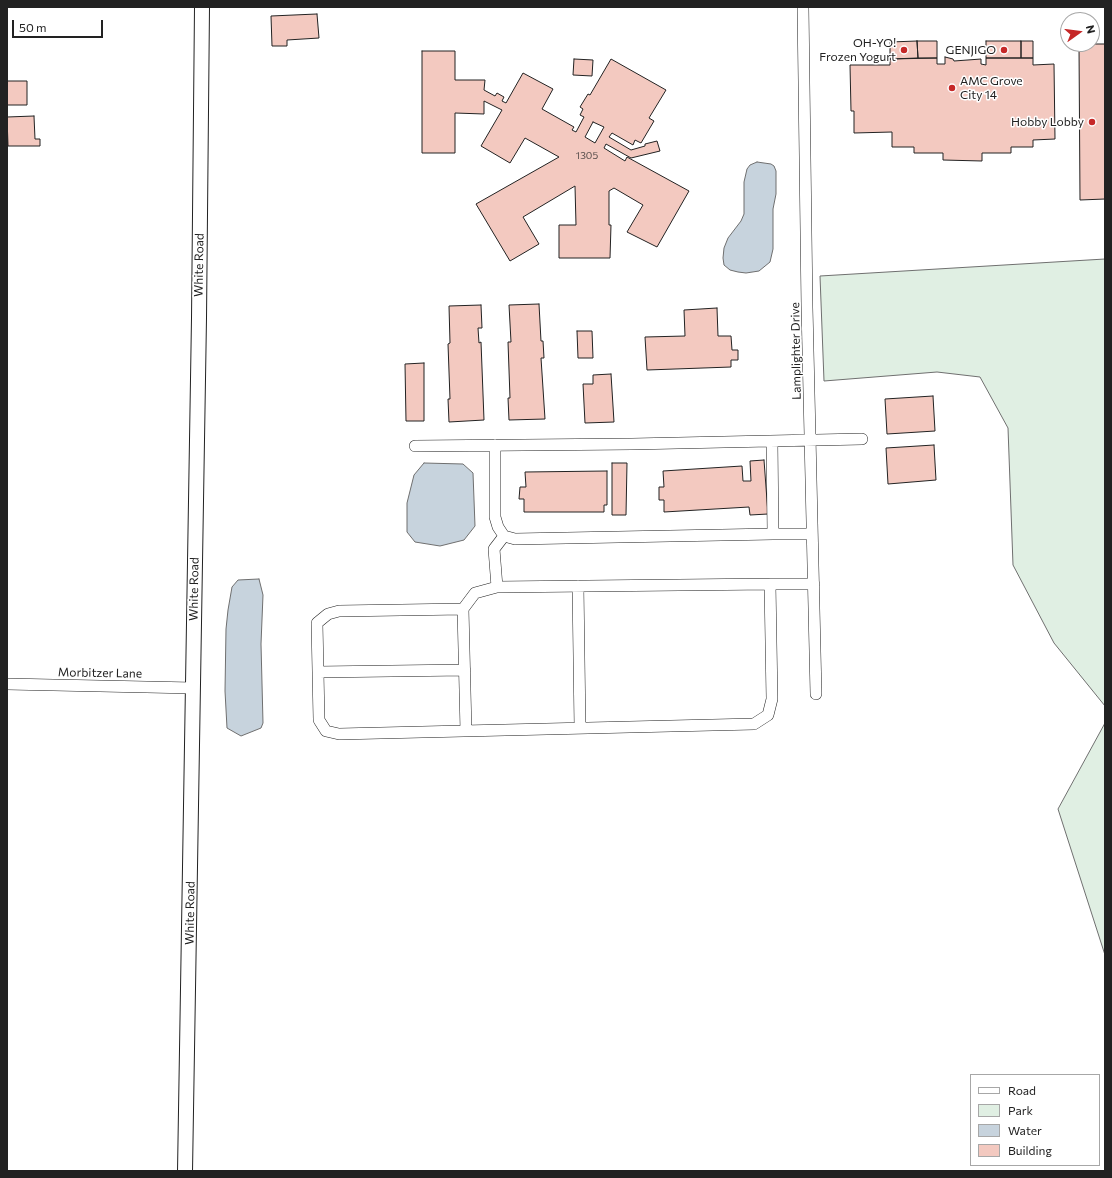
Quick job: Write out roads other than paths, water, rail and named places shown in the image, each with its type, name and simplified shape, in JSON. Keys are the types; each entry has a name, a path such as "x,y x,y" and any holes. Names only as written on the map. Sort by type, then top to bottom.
{"street":[{"name":"White Road","path":"185,1171 202,7"},
{"name":"Lamplighter Drive","path":"803,7 807,307 816,694"},
{"path":"415,446 632,444 862,439"},
{"path":"772,441 773,534"},
{"path":"495,445 495,517 498,527 504,536 515,539 812,534"},
{"path":"497,587 494,549 504,536"},
{"path":"463,609 338,611 328,614 317,623 319,720 326,731 339,734 754,724 768,714 772,699 770,584"},
{"path":"466,731 463,609 475,593 497,587 814,584"},
{"path":"578,586 580,728"},
{"path":"318,672 465,670"},
{"name":"Morbitzer Lane","path":"7,684 193,688"}],"water":[{"path":"757,162 771,164 774,166 776,171 776,194 773,209 773,249 770,262 759,271 746,273 738,272 730,270 724,265 724,248 728,238 741,221 744,214 744,182 747,169 750,165"},
{"path":"424,463 463,464 473,473 475,526 464,540 440,546 415,542 407,532 407,503 414,475"},
{"path":"259,579 263,595 261,644 263,723 261,728 241,736 227,728 225,691 226,629 228,610 232,587 238,580"}],"place":[{"name":"OH-YO! Frozen Yogurt","path":"904,50"},
{"name":"GENJIGO","path":"1004,50"},
{"name":"AMC Grove City 14","path":"952,88"},
{"name":"Hobby Lobby","path":"1092,122"}]}
